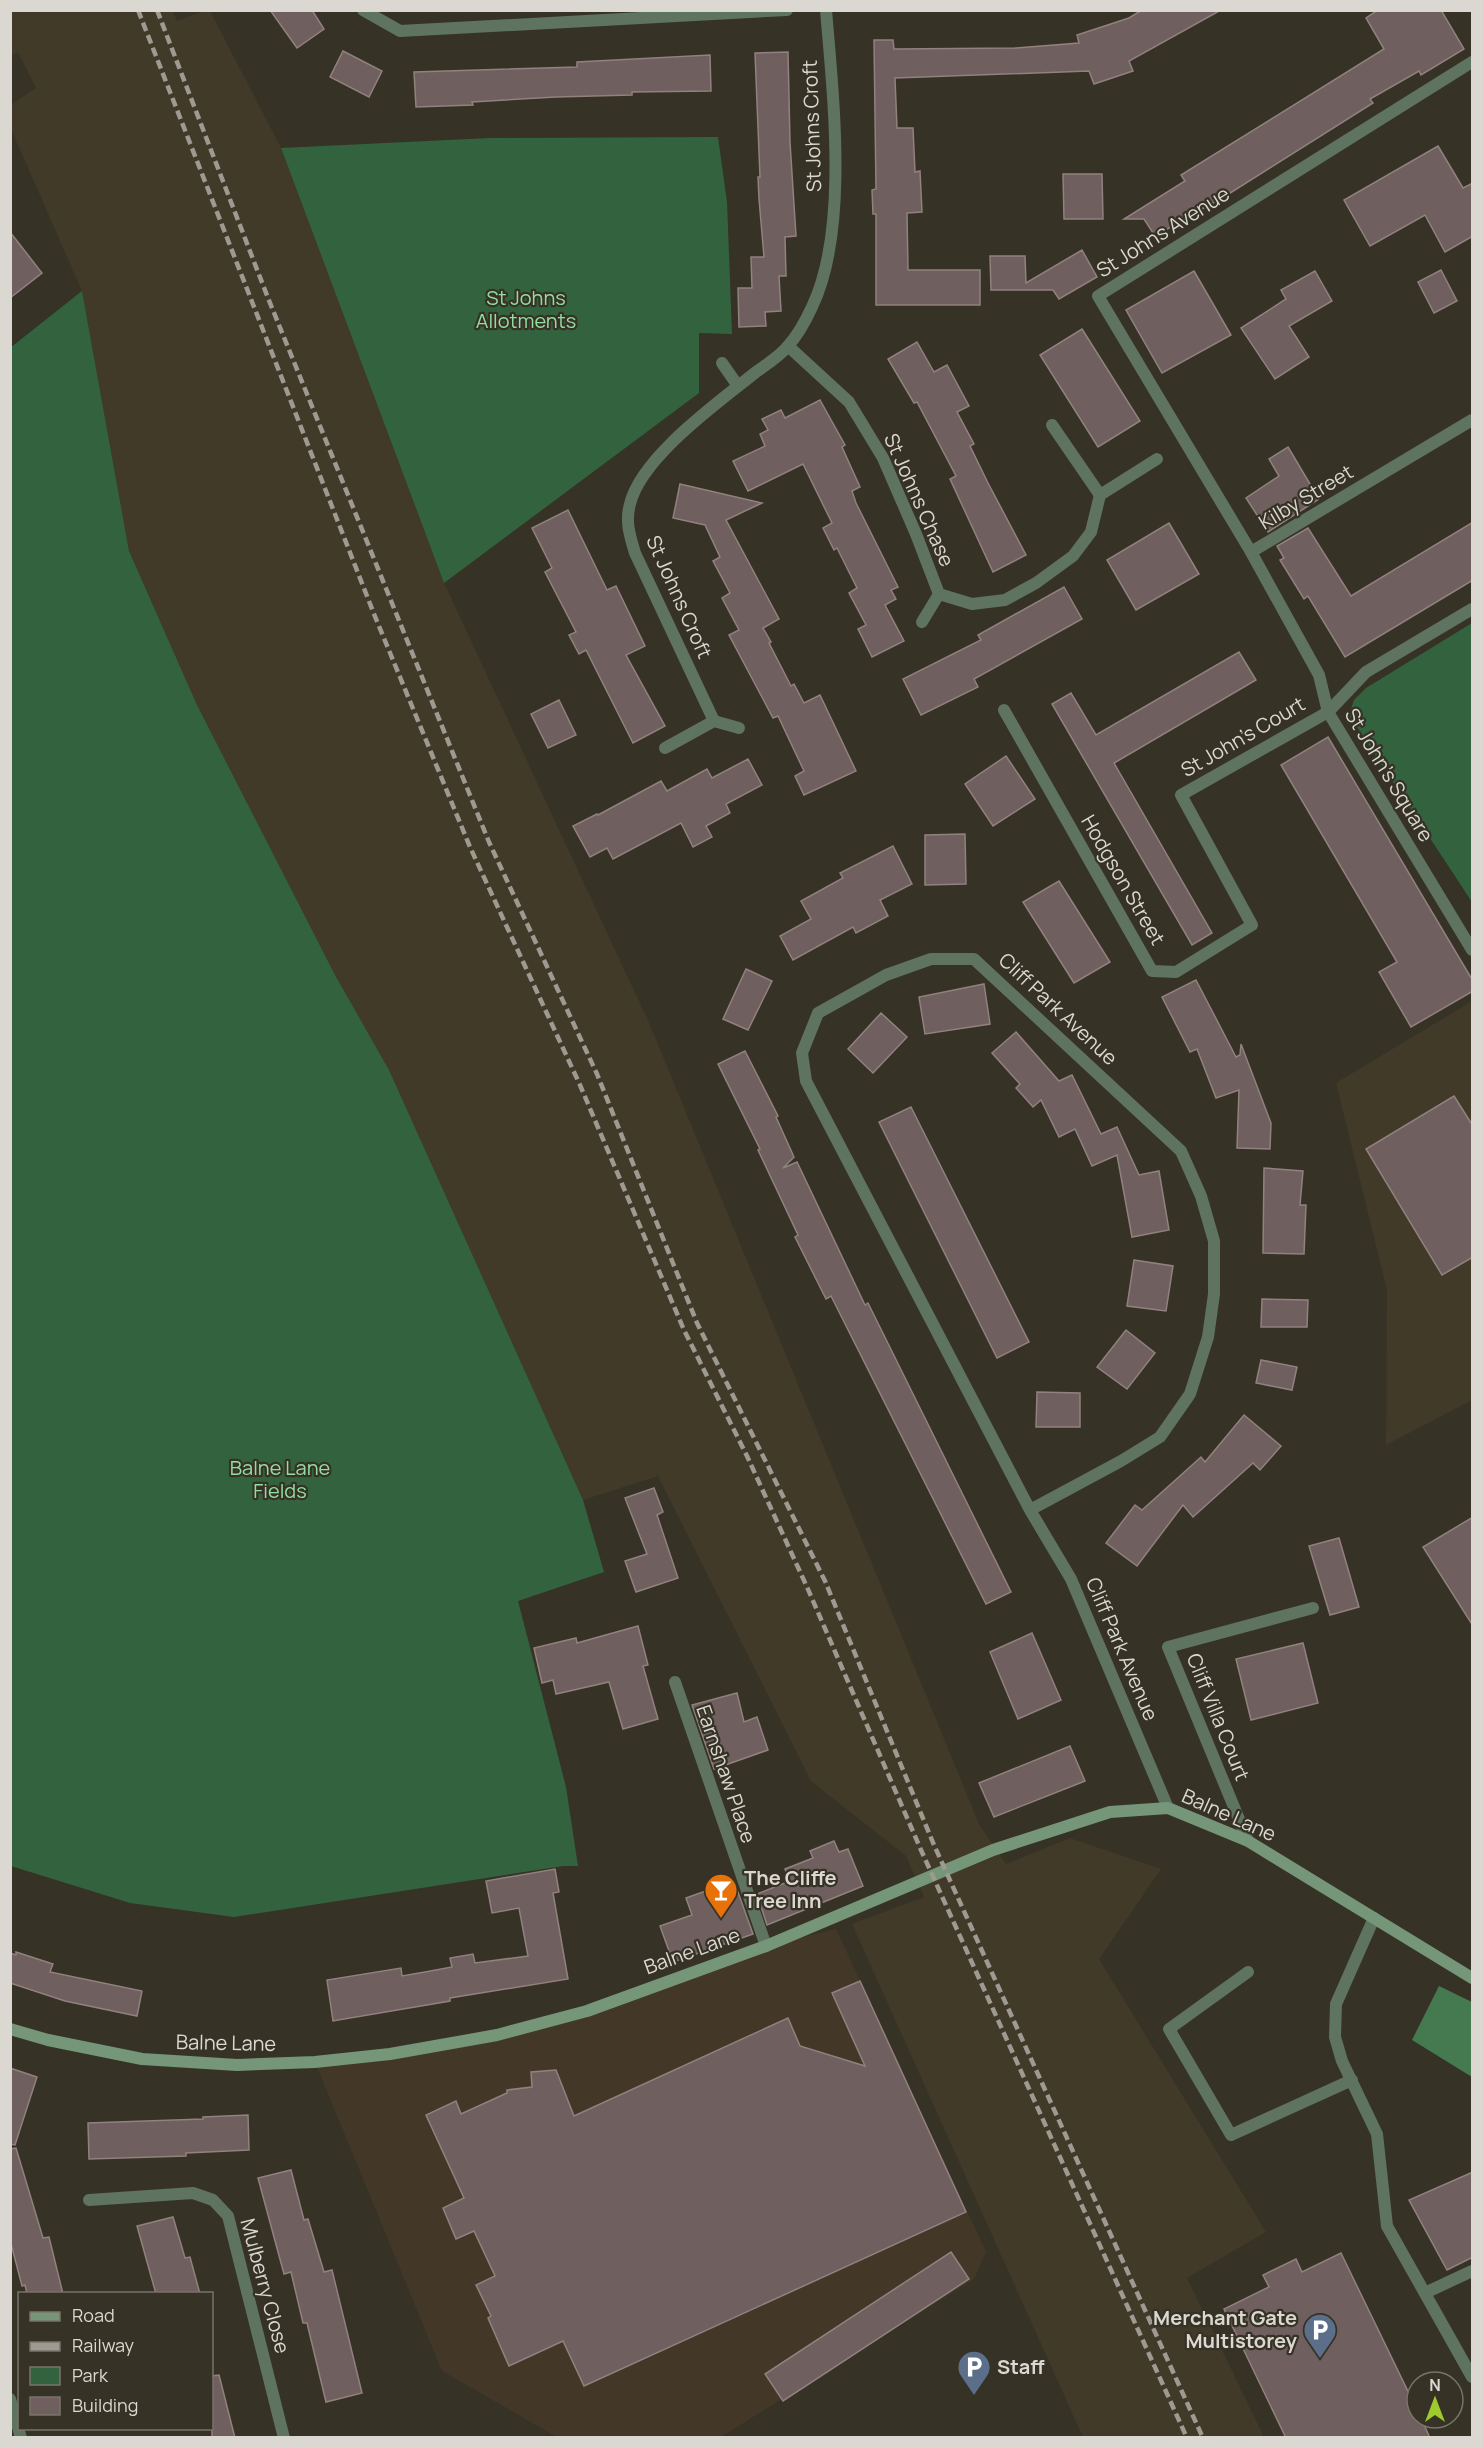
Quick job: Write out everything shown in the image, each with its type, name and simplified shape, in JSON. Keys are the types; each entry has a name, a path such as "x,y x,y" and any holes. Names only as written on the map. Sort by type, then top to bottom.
{"street":[{"path":"363,10 400,31 670,13 787,10"},
{"name":"St Johns Croft","path":"714,721 635,553 627,526 630,504 639,480 649,467 685,431 788,346 812,307 828,260 836,173 826,10"},
{"name":"St Johns Avenue","path":"1251,552 1098,296 1473,62"},
{"name":"St Johns Chase","path":"788,346 849,402 883,458 939,594"},
{"path":"722,363 738,386"},
{"name":"Kilby Street","path":"1328,712 1319,675 1251,552 1473,420"},
{"path":"1052,425 1100,495 1157,459"},
{"name":"St Johns Chase","path":"939,594 972,604 1005,600 1036,584 1073,556 1091,532 1100,495"},
{"name":"St Johns Chase","path":"922,622 939,594"},
{"name":"St John's Square","path":"1473,609 1366,672 1328,712 1473,950"},
{"name":"Hodgson Street","path":"1004,710 1152,971 1176,972 1252,925"},
{"name":"St John's Court","path":"1252,925 1181,795 1328,712"},
{"path":"665,748 714,721 739,728"},
{"name":"Cliff Park Avenue","path":"1030,1510 1160,1437 1190,1394 1208,1337 1214,1294 1214,1241 1201,1196 1181,1152 1160,1131 974,959 931,959 886,975 818,1013 802,1053 806,1081 1030,1510 1071,1579 1168,1809"},
{"name":"Cliff Villa Court","path":"1248,1840 1168,1647 1313,1608"},
{"name":"Earnshaw Place","path":"675,1682 766,1946"},
{"name":"Balne Lane","path":"10,2029 48,2040 142,2059 237,2065 315,2062 390,2054 497,2035 587,2011 766,1946 1004,1847 1110,1812 1168,1809 1248,1840 1473,1978"},
{"path":"1374,1918 1335,2004 1335,2037 1377,2134 1388,2226 1473,2377"},
{"path":"1248,1972 1169,2029 1231,2135 1352,2080"},
{"name":"Mulberry Close","path":"89,2200 193,2193 213,2200 228,2216 284,2438"},
{"path":"1425,2293 1473,2271"},
{"path":"10,2399 18,2427"}],"shaded area":[{"path":"11,11 173,11 177,21 210,11 281,148 444,583 650,1025 980,1826 1006,1864 1070,1838 1161,1869 1099,1959 1266,2232 1187,2278 1264,2437 1083,2437 852,1924 924,1897 906,1856 811,1781 658,1476 583,1500 389,1070 335,975 197,705 129,551 82,291 11,129 11,105 36,88 18,52 11,56"},
{"path":"1472,1001 1472,1400 1386,1445 1387,1290 1336,1083"},
{"path":"836,1929 986,2252 974,2279 721,2437 557,2437 442,2371 315,2062 497,2035 766,1946"}],"green space":[{"name":"St Johns Allotments","path":"718,137 727,202 732,334 699,333 699,393 444,583 281,148 490,138"},
{"name":"Balne Lane Fields","path":"82,291 129,551 197,705 335,975 389,1070 583,1500 604,1572 518,1601 566,1787 578,1866 563,1866 234,1917 130,1903 11,1866 10,348"},
{"path":"1472,623 1472,902 1349,715 1354,700 1366,688"},
{"path":"1439,1986 1472,2002 1472,2077 1412,2040"}],"building":[{"path":"270,10 312,10 324,29 297,48"},
{"path":"1142,10 1221,10 1129,61 1133,71 1094,84 1089,71 895,78 897,128 913,128 915,172 920,171 922,212 907,213 908,270 980,270 980,305 876,305 876,214 873,214 872,190 876,189 874,40 893,40 894,49 1015,48 1079,43 1077,35 1129,18"},
{"path":"1378,10 1441,10 1464,49 1421,75 1419,71 1370,99 1373,103 1227,195 1155,236 1144,219 1124,219 1185,181 1181,175 1384,49 1366,18"},
{"path":"343,51 382,71 369,97 330,77"},
{"path":"788,52 790,142 796,236 785,237 786,276 779,276 781,311 765,312 766,326 739,327 738,288 752,288 751,257 764,257 758,177 760,177 755,53"},
{"path":"710,55 711,91 632,92 632,95 556,97 472,102 473,105 416,107 414,72 577,67 577,62"},
{"path":"1438,146 1463,188 1473,183 1473,236 1445,252 1425,215 1370,246 1344,200"},
{"path":"1063,174 1102,174 1103,219 1064,219"},
{"path":"10,232 42,273 10,298"},
{"path":"1082,250 1097,277 1059,299 1053,290 991,290 990,256 1025,256 1026,283"},
{"path":"1441,270 1457,301 1434,313 1418,282"},
{"path":"1194,271 1231,335 1162,373 1126,310"},
{"path":"1315,271 1332,301 1289,326 1309,357 1275,379 1241,328 1286,299 1281,290"},
{"path":"1082,329 1140,421 1098,447 1040,355"},
{"path":"917,342 934,372 947,365 969,406 957,412 974,444 970,446 1026,555 993,572 950,479 956,476 917,402 914,403 888,359"},
{"path":"820,400 845,445 842,447 860,487 852,491 856,503 898,587 891,590 896,599 885,605 904,641 872,657 858,629 866,625 849,593 857,588 837,548 834,550 823,528 832,523 803,464 748,491 733,461 765,446 760,434 768,430 762,419 781,410 785,418"},
{"path":"1288,447 1319,499 1268,532 1246,498 1279,476 1269,459"},
{"path":"680,484 762,503 726,520 779,619 763,628 791,686 794,684 804,703 820,695 856,771 804,795 795,776 804,771 778,716 773,718 729,635 739,630 722,598 730,593 713,561 720,557 705,525 673,518"},
{"path":"568,510 607,590 616,586 645,646 626,655 665,726 633,743 586,650 579,654 569,635 576,632 545,572 552,568 532,528"},
{"path":"1473,522 1473,580 1345,657 1308,596 1304,599 1280,560 1284,558 1277,546 1308,528 1351,596"},
{"path":"1169,523 1199,574 1136,610 1107,560"},
{"path":"1064,587 1082,619 974,679 978,687 921,715 903,679 981,640 978,635"},
{"path":"1239,652 1256,680 1114,763 1212,933 1192,945 1052,704 1071,693 1096,735"},
{"path":"559,700 576,735 548,748 531,714"},
{"path":"1328,737 1473,981 1473,991 1411,1027 1379,972 1397,962 1281,765"},
{"path":"1006,756 1035,799 993,826 965,784"},
{"path":"748,759 762,785 726,804 730,813 706,826 712,837 693,847 681,823 613,859 607,848 590,857 573,826 661,781 667,791 707,769 712,778"},
{"path":"965,834 966,884 925,885 925,835"},
{"path":"893,846 912,884 880,900 888,916 856,933 853,927 793,960 780,936 811,919 801,901 843,878 840,873"},
{"path":"1059,881 1110,962 1074,983 1023,902"},
{"path":"746,969 772,981 748,1030 723,1019"},
{"path":"1196,980 1236,1057 1240,1055 1241,1044 1271,1123 1270,1149 1237,1148 1239,1090 1216,1098 1197,1049 1190,1052 1162,997"},
{"path":"984,984 990,1024 925,1034 919,997"},
{"path":"881,1013 907,1037 873,1073 848,1049"},
{"path":"1016,1032 1059,1081 1072,1075 1101,1134 1117,1127 1139,1175 1159,1171 1169,1230 1132,1237 1117,1155 1092,1166 1075,1129 1059,1137 1041,1100 1033,1107 1016,1088 1020,1084 992,1053"},
{"path":"745,1051 778,1116 776,1117 794,1157 783,1168 797,1162 865,1305 868,1303 1011,1592 986,1604 831,1296 826,1299 795,1237 798,1235 758,1150 760,1149 718,1064"},
{"path":"1454,1096 1473,1126 1473,1257 1442,1275 1366,1149"},
{"path":"911,1107 1029,1342 997,1358 879,1122"},
{"path":"1264,1168 1303,1171 1300,1205 1306,1205 1304,1254 1263,1253"},
{"path":"1134,1260 1173,1266 1166,1311 1127,1306"},
{"path":"1262,1299 1308,1300 1307,1327 1261,1327"},
{"path":"1126,1330 1155,1353 1127,1389 1097,1367"},
{"path":"1261,1360 1297,1367 1292,1390 1256,1383"},
{"path":"1037,1392 1080,1393 1080,1427 1036,1427"},
{"path":"1244,1415 1281,1446 1260,1470 1253,1463 1193,1517 1183,1505 1137,1566 1106,1543 1135,1505 1142,1510 1201,1457 1205,1462"},
{"path":"654,1488 663,1512 657,1515 678,1578 636,1592 625,1561 647,1554 625,1498"},
{"path":"1473,1517 1473,1626 1423,1547"},
{"path":"1339,1538 1359,1607 1330,1615 1309,1546"},
{"path":"638,1626 648,1665 643,1666 658,1719 623,1729 609,1682 556,1694 553,1680 542,1683 534,1648 576,1638 577,1643"},
{"path":"1032,1633 1061,1700 1018,1719 990,1652"},
{"path":"1303,1643 1318,1703 1251,1720 1236,1659"},
{"path":"737,1693 744,1722 757,1717 768,1750 714,1769 692,1705"},
{"path":"1070,1746 1085,1781 994,1817 979,1783"},
{"path":"834,1841 839,1852 848,1849 863,1886 767,1925 757,1894 790,1881 785,1869 813,1858 810,1851"},
{"path":"555,1869 559,1892 553,1893 568,1979 450,1998 450,2001 333,2021 327,1980 401,1968 402,1976 425,1972 452,1967 450,1958 473,1954 475,1963 528,1956 519,1908 492,1913 486,1881"},
{"path":"734,1881 753,1934 673,1962 660,1926 692,1915 686,1898"},
{"path":"16,1952 53,1964 50,1972 142,1991 137,2016 65,2001 10,1983 10,1953 16,1955"},
{"path":"860,1981 966,2212 584,2386 563,2341 509,2366 488,2318 491,2316 476,2285 495,2276 474,2231 456,2239 443,2208 464,2198 426,2115 456,2101 461,2114 507,2093 507,2090 532,2087 531,2072 556,2070 574,2116 788,2018 800,2046 865,2066 832,1993"},
{"path":"10,2068 37,2077 15,2145 10,2144"},
{"path":"248,2115 249,2150 186,2153 186,2156 89,2159 88,2123"},
{"path":"16,2148 43,2238 49,2237 63,2292 27,2292 25,2285 22,2286 10,2240 10,2149"},
{"path":"291,2170 304,2220 308,2219 324,2272 332,2270 362,2393 326,2402 307,2323 303,2323 291,2272 284,2274 258,2178"},
{"path":"1473,2172 1473,2257 1447,2270 1409,2200"},
{"path":"173,2217 185,2258 190,2257 199,2292 155,2292 137,2226"},
{"path":"951,2252 969,2279 783,2401 765,2374"},
{"name":"Merchant Gate Multistorey","path":"1341,2253 1405,2385 1405,2430 1426,2430 1430,2438 1286,2438 1224,2309 1269,2287 1263,2275 1296,2259 1302,2272"},
{"path":"219,2375 235,2438 212,2438 213,2376"}],"railway":[{"path":"138,10 374,614 470,847 580,1085 684,1330 747,1456 807,1587 921,1850 1187,2438"},
{"path":"157,10 268,298 489,842 597,1074 697,1323 825,1581 934,1845 1203,2438"}],"place":[{"name":"The Cliffe Tree Inn","path":"721,1919"},
{"name":"Merchant Gate Multistorey","path":"1320,2359"},
{"name":"Staff","path":"974,2396"}]}
